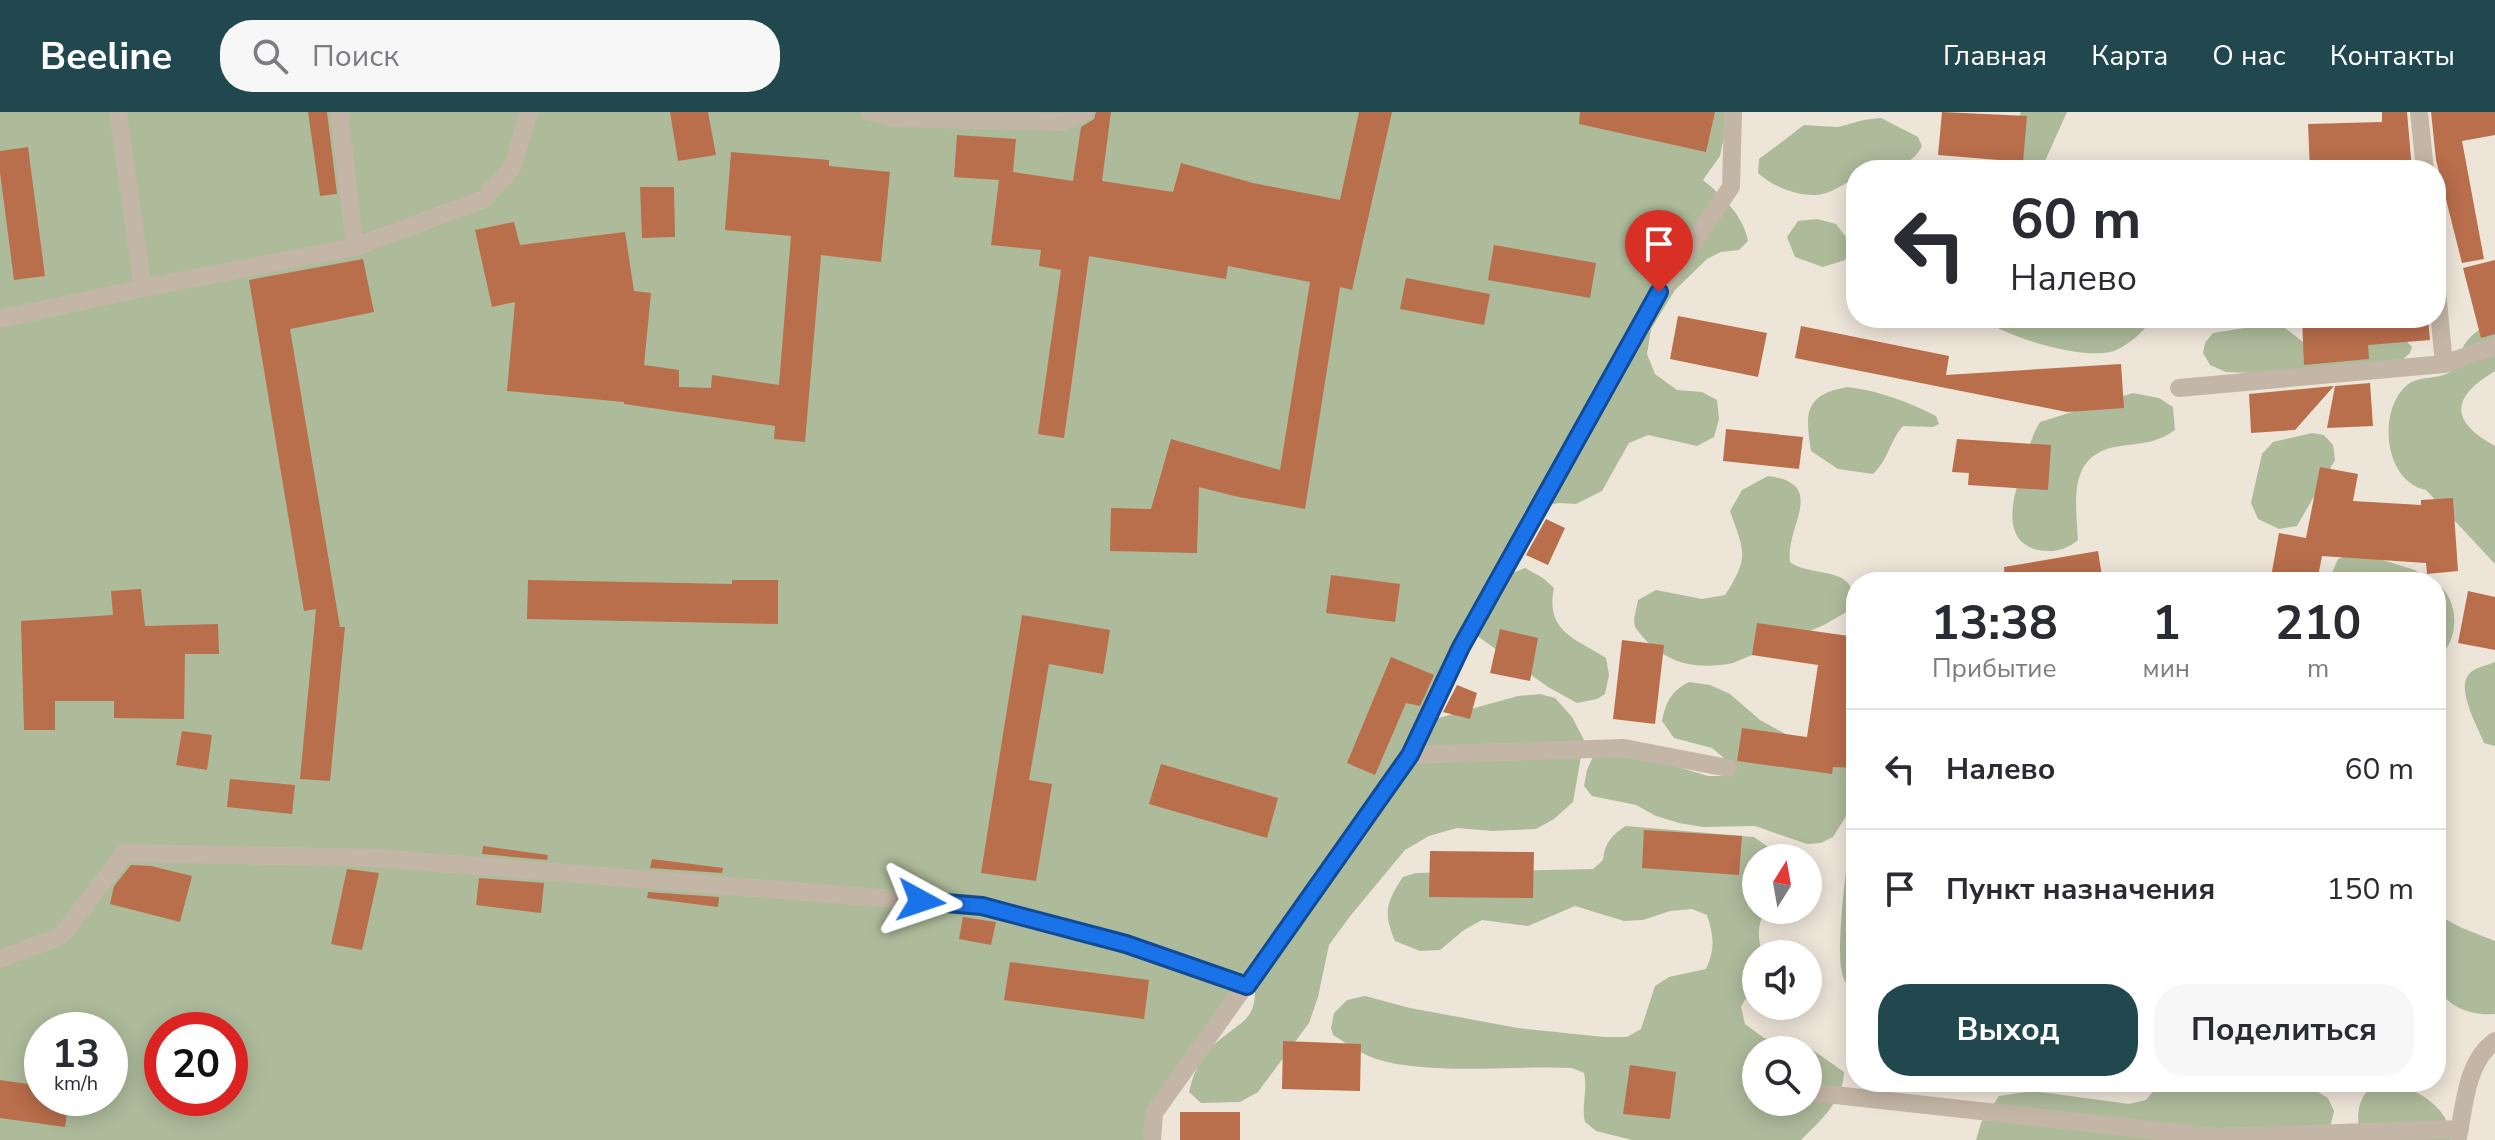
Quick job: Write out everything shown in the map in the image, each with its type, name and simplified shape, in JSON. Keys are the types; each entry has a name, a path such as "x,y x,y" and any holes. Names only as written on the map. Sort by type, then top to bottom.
{"lane":[{"path":"118,112 143,288"},
{"path":"339,112 355,247"},
{"path":"0,319 355,247 484,199 512,168 529,112"},
{"path":"869,112 894,118 1064,122 1084,112"},
{"path":"1152,1140 1154,1113 1410,755 1461,647 1659,292 1731,187 1733,112"},
{"path":"2419,112 2424,160"},
{"path":"2441,328 2444,364"},
{"path":"2179,388 2444,364 2495,346"},
{"path":"1410,755 1624,748 1728,768"},
{"path":"0,959 61,936 125,853 376,858 982,906 1126,944 1247,986"},
{"path":"1822,1094 2215,1137 2458,1134 2472,1071 2481,1051 2495,1041"}],"green space":[{"path":"0,112 1729,112 1720,156 1703,180 1737,215 1748,241 1739,250 1721,252 1707,259 1675,290 1651,329 1647,354 1655,374 1677,390 1702,392 1717,400 1719,419 1714,437 1697,446 1648,435 1629,443 1602,491 1576,504 1559,503 1526,509 1490,582 1525,568 1554,588 1552,603 1558,624 1574,639 1606,658 1609,675 1605,694 1577,703 1548,687 1476,635 1431,720 1518,696 1540,694 1555,698 1572,717 1584,740 1573,802 1554,819 1536,829 1493,831 1457,828 1429,836 1405,850 1329,945 1309,1023 1258,1092 1240,1102 1201,1103 1189,1092 1205,1054 1248,1017 1254,1005 1255,986 1245,977 1147,1140 0,1140"},
{"path":"2021,112 2067,112 2045,160 1999,160"},
{"path":"1881,118 1918,137 1922,146 1910,160 1846,160 1846,183 1816,195 1785,189 1758,173 1759,159 1804,125 1838,127"},
{"path":"1817,219 1836,224 1846,237 1845,260 1823,267 1795,257 1787,237 1798,221"},
{"path":"2495,323 2495,371 2470,390 2461,409 2469,427 2495,446 2495,564 2426,490 2412,484 2401,474 2390,446 2389,429 2396,399 2405,387 2416,380 2451,371 2468,340 2480,329"},
{"path":"1998,328 2145,328 2130,342 2114,351 2101,353 2065,350"},
{"path":"2245,328 2285,328 2312,349 2361,328 2394,328 2412,347 2402,360 2252,373 2226,372 2210,365 2203,353 2205,343 2213,333"},
{"path":"1847,387 1903,401 1936,416 1939,424 1933,427 1903,426 1873,474 1838,469 1811,451 1808,416 1815,401 1822,395"},
{"path":"2133,393 2159,398 2173,407 2175,430 2153,441 2094,455 2079,477 2076,506 2078,540 2054,551 2026,545 2014,527 2013,504 2040,422"},
{"path":"2312,433 2324,435 2333,445 2335,460 2297,526 2279,529 2258,519 2251,503 2262,454 2273,442"},
{"path":"1768,476 1786,481 1796,488 1800,508 1790,548 1790,562 1843,579 1846,582 1846,612 1824,625 1733,663 1704,666 1678,661 1655,649 1635,627 1638,600 1656,590 1702,599 1725,595 1741,562 1741,545 1730,511 1742,490"},
{"path":"2357,552 2418,572 2332,572 2338,559"},
{"path":"2446,593 2454,620 2446,648"},
{"path":"2495,662 2495,746 2484,743 2468,706 2465,686 2471,672"},
{"path":"1689,682 1710,685 1730,694 1760,720 1846,767 1846,816 1833,837 1821,843 1807,844 1755,826 1703,827 1679,823 1656,816 1636,805 1592,796 1584,786 1595,752 1671,765 1708,776 1721,776 1726,768 1724,758 1712,748 1674,738 1662,721 1670,698"},
{"path":"1626,826 1754,837 1764,844 1742,844 1742,924 1760,924 1760,940 1742,940 1742,1020 1761,1036 1742,1036 1742,1116 1822,1116 1822,1056 1844,1072 1843,1082 1835,1101 1823,1117 1801,1140 1632,1140 1596,1131 1585,1122 1584,1073 1572,1068 1447,1069 1398,1064 1370,1057 1333,1035 1334,1013 1347,1000 1365,996 1410,1008 1518,1028 1604,1037 1627,1037 1641,1029 1655,986 1669,977 1706,969 1712,943 1707,915 1692,909 1624,921 1575,906 1528,926 1482,920 1440,950 1420,951 1395,941 1389,923 1390,901 1403,877 1416,873 1593,869 1603,860 1610,840"},
{"path":"1846,870 1846,983 1840,956"},
{"path":"2446,919 2495,941 2495,1014 2477,1013 2446,999"},
{"path":"2040,1092 2129,1104 2146,1100 2152,1092 2318,1092 2328,1098 2334,1111 2327,1140 1976,1140 1981,1123 1999,1096"},
{"path":"2415,1092 2444,1116 2452,1140 2360,1140 2358,1115 2365,1094"}],"building":[{"path":"308,112 327,112 337,194 320,196"},
{"path":"670,112 708,112 716,155 678,161"},
{"path":"1096,112 1111,112 1102,181 1173,192 1181,163 1253,183 1340,200 1359,112 1392,112 1352,290 1340,287 1305,509 1199,487 1197,553 1110,551 1111,508 1151,509 1171,439 1280,470 1310,282 1228,266 1226,279 1089,256 1064,438 1038,434 1061,270 1039,266 1041,250 991,245 999,180 954,177 957,135 1016,139 1013,172 1073,181 1081,127 1094,119"},
{"path":"1580,112 1715,112 1706,152 1579,124"},
{"path":"1942,112 2027,116 2023,160 1938,155"},
{"path":"2382,112 2407,112 2411,160 2310,160 2308,124 2382,122"},
{"path":"2431,112 2495,112 2495,135 2462,141 2484,259 2462,263 2446,200 2446,160 2436,160"},
{"path":"28,147 45,276 14,280 0,151"},
{"path":"731,152 829,160 829,166 890,172 881,262 821,255 805,442 774,439 775,426 624,402 507,391 515,302 492,307 475,230 514,222 520,245 625,232 634,291 651,293 644,365 679,370 679,387 711,388 712,375 779,385 791,236 725,230"},
{"path":"640,187 674,187 675,237 642,238"},
{"path":"1494,245 1596,263 1590,298 1488,280"},
{"path":"363,259 374,312 290,329 340,627 345,627 330,781 300,779 316,609 304,611 249,280"},
{"path":"2495,260 2495,334 2481,338 2463,268"},
{"path":"1406,278 1490,294 1484,325 1400,309"},
{"path":"1678,316 1767,333 1758,377 1670,359"},
{"path":"1801,326 1949,356 1946,375 2121,364 2124,408 2067,412 1795,358"},
{"path":"2302,328 2429,328 2430,340 2368,345 2369,359 2304,365"},
{"path":"2370,383 2373,426 2327,428 2335,386"},
{"path":"2334,386 2295,430 2251,433 2249,394"},
{"path":"1726,429 1803,437 1799,469 1723,461"},
{"path":"1957,439 2051,445 2048,490 1968,485 1969,473 1952,472"},
{"path":"2320,467 2358,474 2353,501 2421,505 2421,500 2453,498 2458,571 2427,572 2426,563 2322,556 2319,572 2272,572 2279,533 2306,538"},
{"path":"1546,519 1565,528 1548,565 1526,555"},
{"path":"2098,551 2101,572 2004,572 2004,567"},
{"path":"1331,575 1400,584 1395,622 1326,613"},
{"path":"528,580 732,584 732,580 778,580 778,624 527,619"},
{"path":"141,589 145,626 218,624 219,654 185,654 184,719 114,718 114,701 55,701 55,730 24,730 21,621 113,615 111,591"},
{"path":"2468,591 2495,597 2495,650 2458,643"},
{"path":"1022,615 1110,630 1103,674 1049,664 1029,780 1052,784 1036,881 981,873"},
{"path":"1757,623 1846,636 1846,768 1833,767 1832,774 1737,761 1742,728 1807,737 1818,665 1752,655"},
{"path":"1500,629 1538,638 1530,681 1490,673"},
{"path":"1622,640 1664,645 1655,724 1613,719"},
{"path":"1391,657 1434,675 1420,706 1406,703 1375,775 1347,763"},
{"path":"1457,685 1477,693 1470,719 1443,712"},
{"path":"182,731 212,735 207,770 176,765"},
{"path":"1161,764 1278,798 1267,838 1149,804"},
{"path":"230,779 295,785 292,814 227,807"},
{"path":"1644,830 1742,836 1739,875 1642,868"},
{"path":"483,846 548,855 547,860 482,854"},
{"path":"1430,851 1534,852 1533,898 1429,897"},
{"path":"652,859 723,868 722,873 650,868"},
{"path":"131,865 151,866 192,876 180,922 110,904 114,886"},
{"path":"347,869 379,873 362,950 331,944"},
{"path":"479,878 544,883 541,913 476,905"},
{"path":"648,892 719,897 718,907 647,898"},
{"path":"963,917 996,922 991,945 959,939"},
{"path":"1010,962 1149,980 1144,1019 1004,1000"},
{"path":"1283,1041 1361,1044 1360,1091 1282,1089"},
{"path":"1630,1065 1676,1072 1670,1119 1623,1114"},
{"path":"0,1080 24,1083 24,1116 67,1116 65,1127 0,1118"},
{"path":"1180,1112 1240,1112 1240,1140 1180,1140"}],"route":[{"path":"921,901 982,906 1126,944 1247,986 1410,755 1461,647 1659,292"}]}
